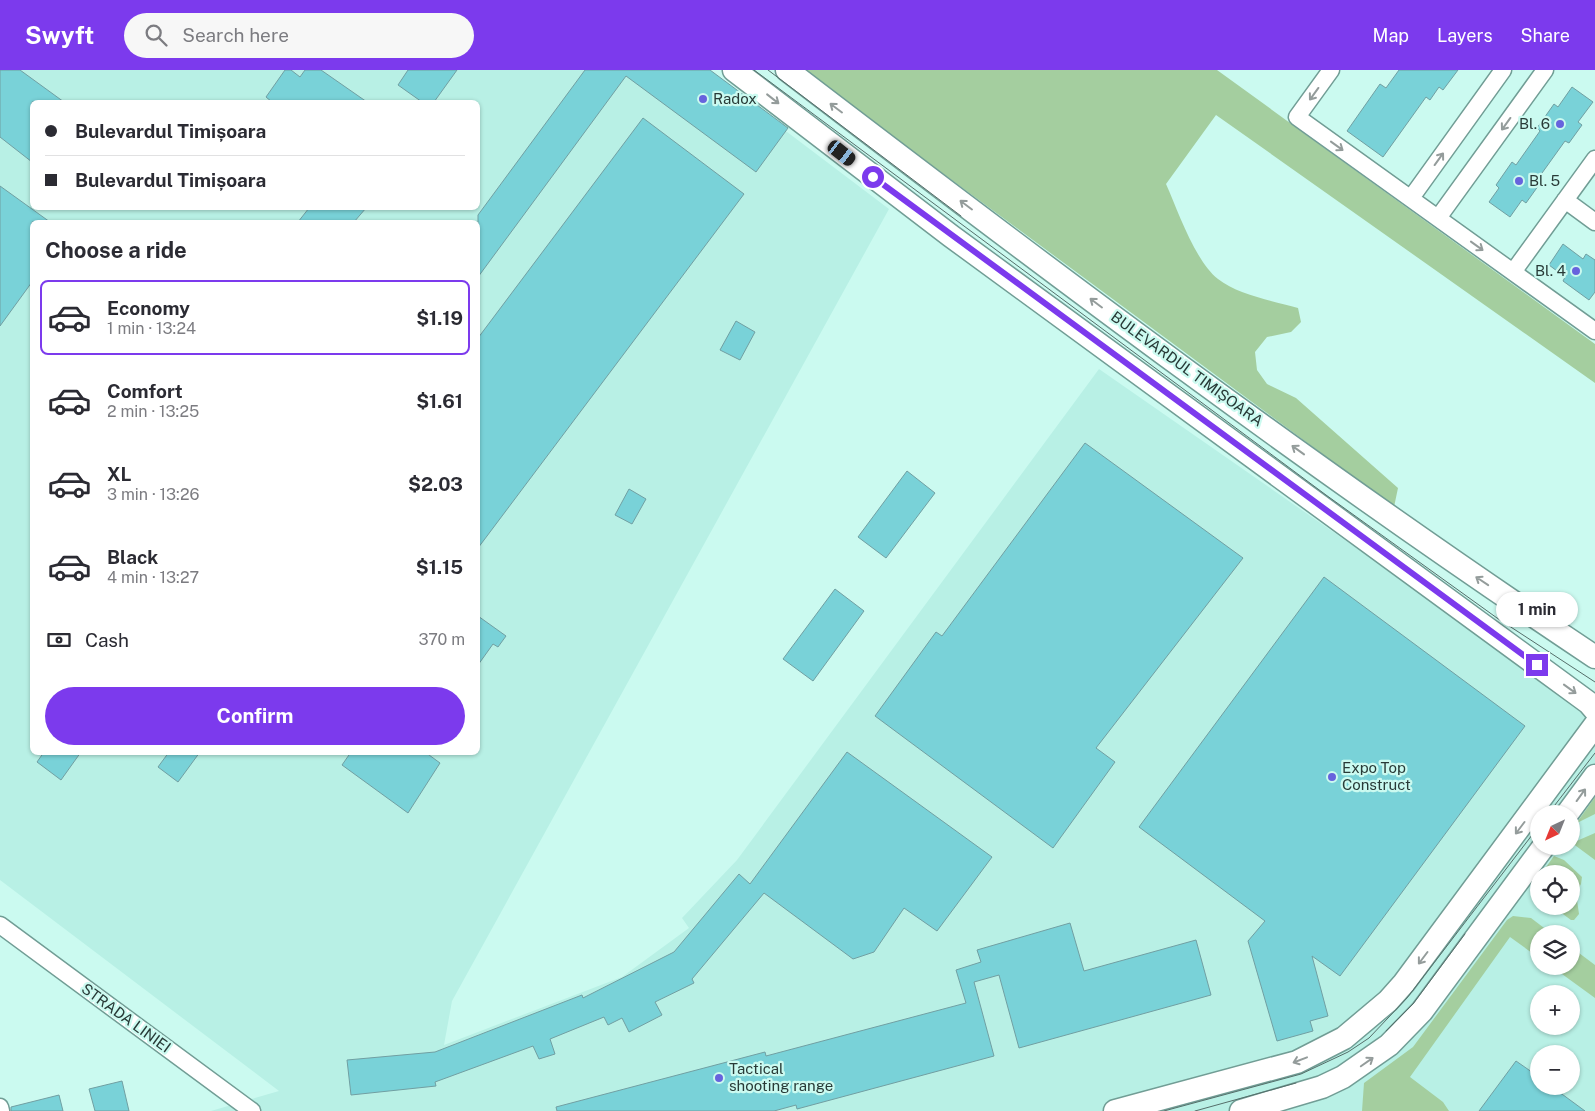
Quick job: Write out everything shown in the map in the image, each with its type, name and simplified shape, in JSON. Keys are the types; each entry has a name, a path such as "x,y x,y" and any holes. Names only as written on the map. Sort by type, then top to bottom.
{"main road":[{"path":"734,70 991,266 1593,706"},
{"name":"BULEVARDUL TIMIȘOARA","path":"787,70 1157,349 1436,551 1595,657"},
{"path":"1116,1111 1297,1062 1344,1038 1397,991 1595,725"},
{"path":"1574,805 1595,776"},
{"path":"1241,1111 1304,1094 1343,1077 1389,1045 1422,1011 1537,855"},
{"path":"1397,991 1422,1011"}],"street":[{"path":"1332,70 1298,117 1595,331"},
{"path":"1411,198 1503,70"},
{"path":"1438,218 1545,70"},
{"path":"1513,272 1595,160"},
{"path":"1565,200 1595,222"},
{"name":"STRADA LINIEI","path":"0,925 252,1111"},
{"path":"0,1107 1,1111"}],"shaded area":[{"path":"0,70 705,70 889,209 452,1001 444,1045 622,977 689,928 682,918 737,860 1099,369 1595,714 1595,1111 211,1111 279,1091 0,880"}],"green space":[{"path":"803,70 1217,70 1595,344 1595,383 1216,115 1166,184 1188,235 1210,271 1226,285 1256,297 1298,308 1301,322 1291,332 1267,337 1255,352 1257,370 1267,384 1296,398 1398,488 1394,507"},
{"path":"1595,797 1595,814 1580,822 1580,818"},
{"path":"1595,833 1595,860 1580,849 1580,840"},
{"path":"1554,856 1564,860 1569,865 1548,865"},
{"path":"1564,915 1578,915 1574,920"},
{"path":"1513,916 1531,918 1540,925 1530,925 1530,951 1510,937 1410,1077 1443,1102 1449,1111 1362,1111 1364,1083 1413,1047 1507,920"},
{"path":"1580,954 1595,965 1595,998 1580,987 1580,985 1563,975 1580,975"}],"building":[{"path":"0,70 20,70 61,100 30,100 30,160 0,137"},
{"path":"285,70 291,70 300,77 305,70 321,70 364,100 270,100 266,97"},
{"path":"408,70 457,70 435,100 419,100 398,85"},
{"path":"585,70 710,70 788,128 756,172 626,76 480,274 480,220 478,220 478,215"},
{"path":"1399,70 1458,70 1443,90 1439,87 1430,100 1426,97 1383,157 1347,131 1380,84 1386,88"},
{"path":"1572,87 1593,102 1578,122 1582,125 1569,143 1565,141 1537,180 1541,182 1526,203 1522,200 1510,217 1489,202 1499,188 1496,185 1512,162 1516,165 1540,131 1537,128 1554,104 1558,107"},
{"path":"643,118 744,194 480,545 480,335"},
{"path":"0,186 30,208 30,210 33,210 47,220 30,220 30,285 0,326"},
{"path":"307,210 364,210 356,220 300,220"},
{"name":"Bl. 4","path":"1563,244 1583,259 1586,254 1595,260 1595,292 1589,300 1563,281 1565,277 1549,265"},
{"path":"736,321 755,332 740,360 720,350"},
{"path":"1085,443 1243,558 1096,748 1115,762 1053,848 875,716 936,632 942,636"},
{"path":"907,471 935,493 886,558 858,537"},
{"path":"629,489 646,499 632,524 615,515"},
{"name":"Expo Top Construct","path":"1324,577 1525,726 1340,976 1312,956 1328,1016 1310,1021 1313,1031 1277,1041 1248,941 1265,921 1139,827"},
{"path":"835,589 864,611 813,681 783,659"},
{"path":"480,617 506,636 498,647 493,644 480,662"},
{"path":"847,752 992,857 937,931 904,908 874,952 853,959 764,893 692,979 694,983 655,1002 662,1015 629,1032 622,1018 608,1025 604,1017 550,1039 555,1054 539,1059 533,1046 435,1082 436,1086 351,1095 347,1060 435,1052 582,995 583,998 674,952 739,874 750,884"},
{"path":"42,755 79,755 61,780 37,762"},
{"path":"167,755 198,755 178,782 158,767"},
{"path":"349,755 429,755 440,763 408,813 342,765"},
{"path":"1070,923 1084,971 1196,940 1211,995 1019,1048 999,975 974,982 994,1056 797,1109 796,1105 774,1111 557,1111 556,1107 765,1052 766,1056 966,1003 956,970 981,962 977,950"},
{"path":"1516,1061 1530,1071 1530,1095 1563,1095 1585,1111 1479,1111"},
{"path":"122,1081 129,1111 95,1111 89,1089"},
{"path":"59,1095 63,1111 11,1111 11,1107"}],"tram line":[{"path":"754,70 1326,495 1497,618 1595,682"},
{"path":"768,70 961,216"},
{"path":"1555,805 1595,753"},
{"path":"1164,1111 1301,1074 1348,1052 1369,1038 1407,998 1530,838"},
{"path":"1386,1031 1413,1004 1465,934"},
{"path":"1195,1111 1296,1083"}],"place":[{"name":"Radox","path":"703,99"},
{"name":"Bl. 6","path":"1560,124"},
{"name":"Bl. 5","path":"1519,181"},
{"name":"Bl. 4","path":"1576,271"},
{"name":"Expo Top Construct","path":"1332,777"},
{"name":"Tactical shooting range","path":"719,1078"}],"route":[{"path":"873,177 1111,354 1537,665"}]}
